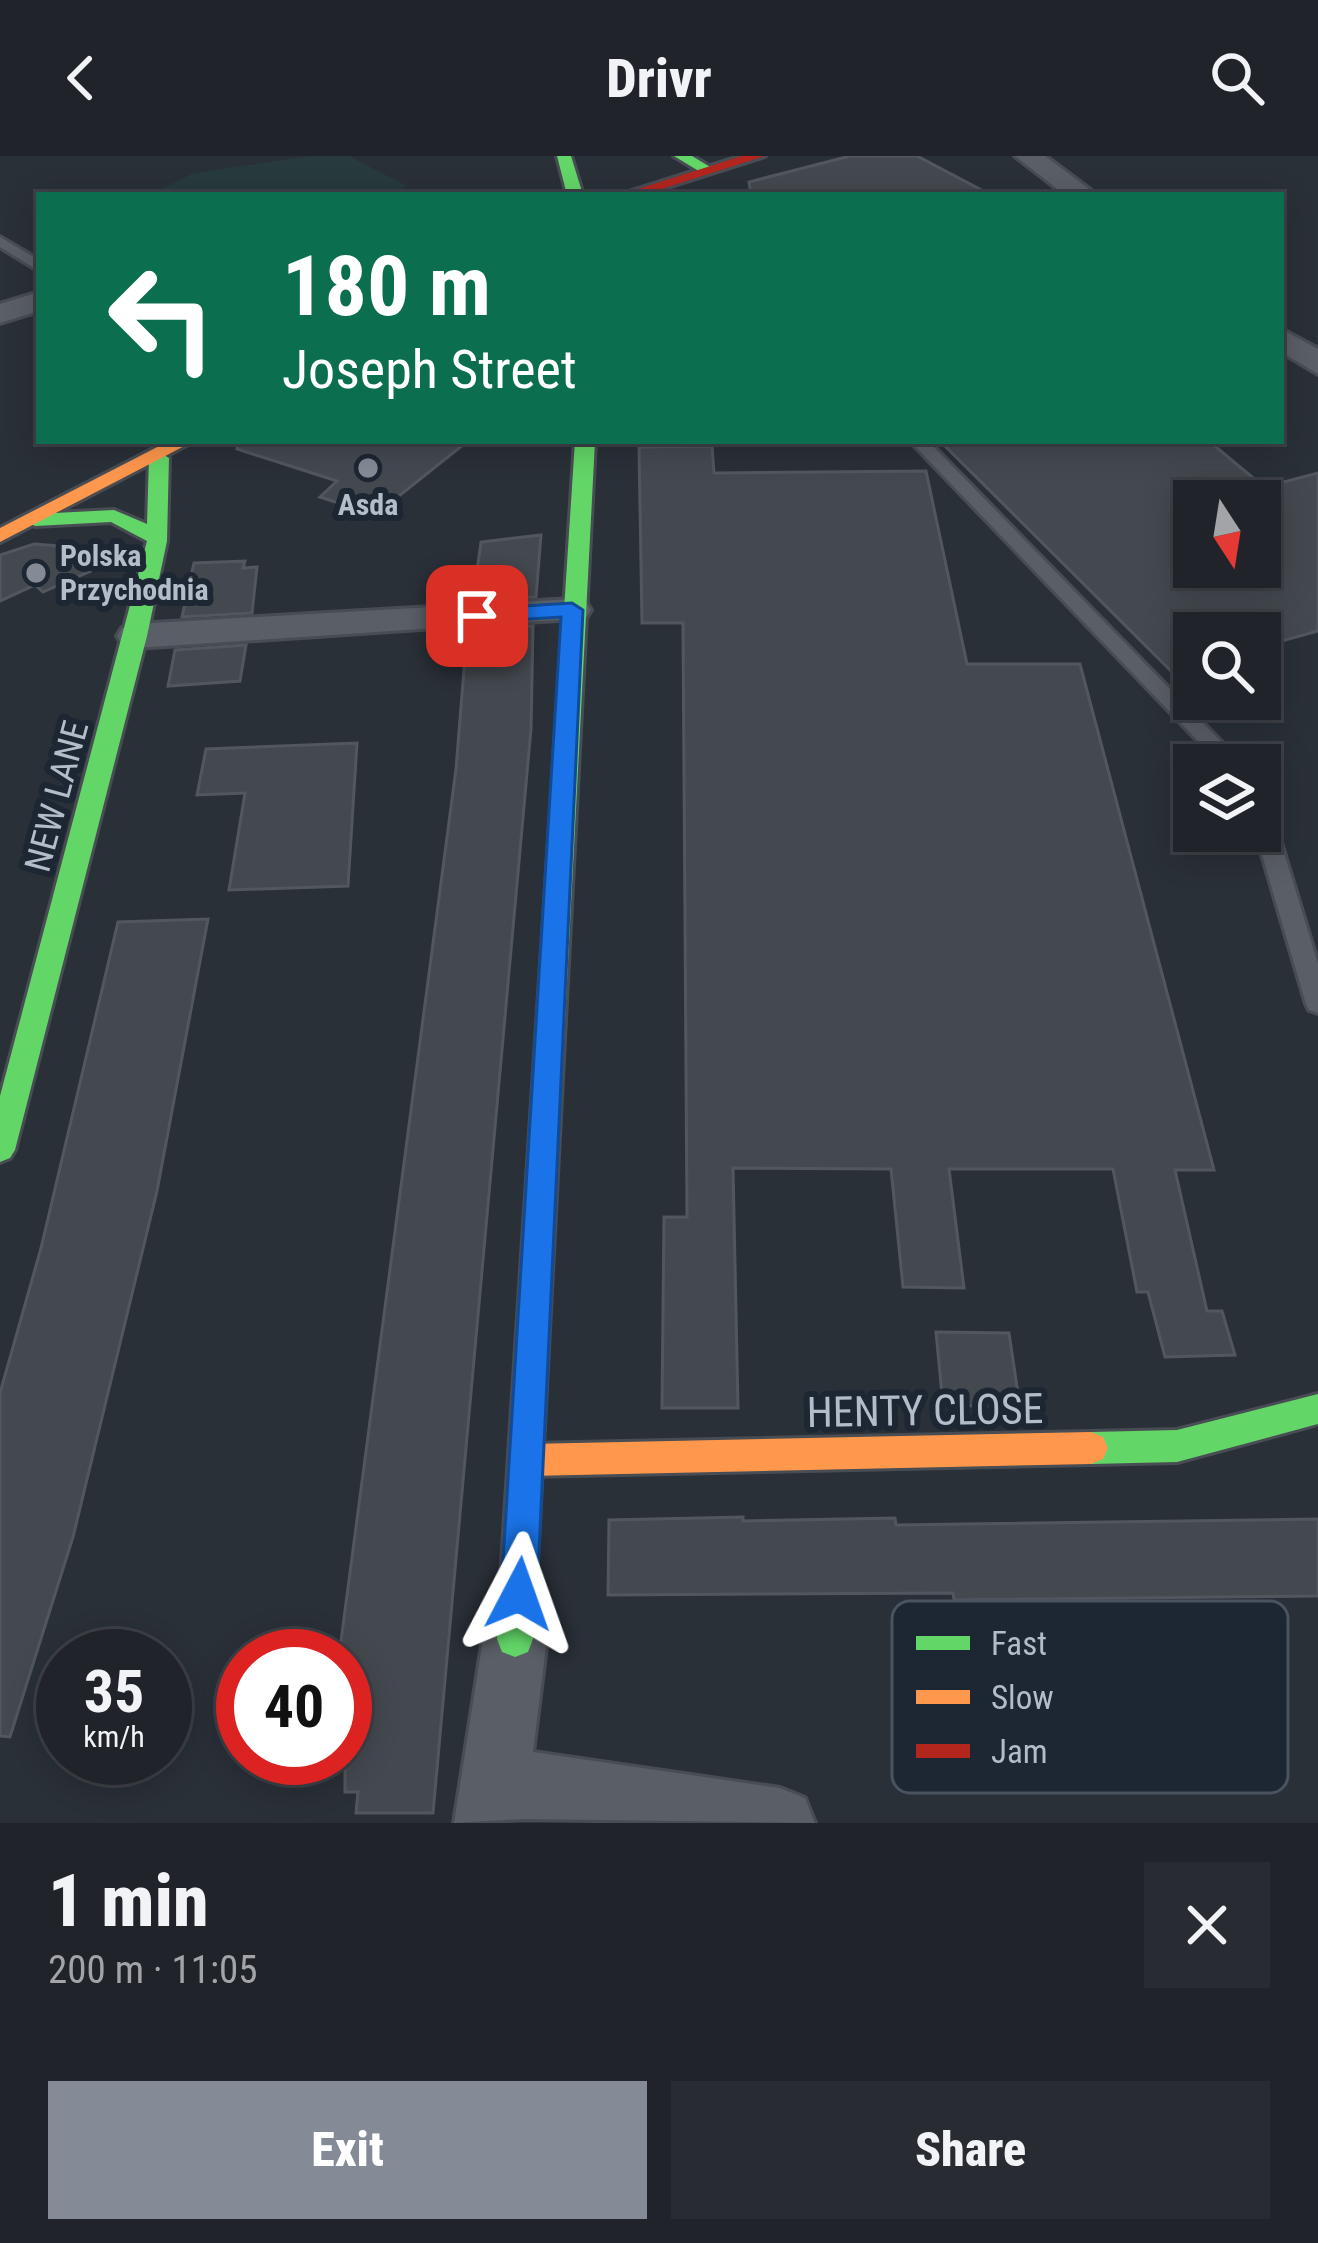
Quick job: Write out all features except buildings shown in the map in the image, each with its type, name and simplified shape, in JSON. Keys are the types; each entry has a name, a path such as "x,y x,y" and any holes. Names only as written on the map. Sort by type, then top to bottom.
{"street":[{"path":"563,156 573,192"},
{"path":"681,156 707,170"},
{"path":"637,192 758,156"},
{"path":"1028,156 1078,192"},
{"path":"0,314 36,302"},
{"path":"1284,340 1318,364"},
{"path":"0,536 180,444"},
{"path":"585,444 528,1460 515,1639 492,1802 779,1823"},
{"name":"NEW LANE","path":"0,1150 136,636 157,537 159,458"},
{"path":"35,520 114,516 157,537"},
{"path":"136,636 572,610"},
{"name":"HENTY CLOSE","path":"528,1460 1177,1447 1318,1409"}],"lane":[{"path":"0,241 36,265"},
{"path":"921,444 1213,744"},
{"path":"1273,852 1318,1004"}],"green space":[{"path":"311,156 349,156 407,186 396,192 155,192 194,173"}],"traffic: fast":[{"path":"564,156 574,192"},
{"path":"681,156 707,170"},
{"path":"515,1639 585,444"},
{"path":"0,1150 136,636 157,541 159,458"},
{"path":"35,520 114,516 157,537"},
{"path":"1091,1448 1177,1446 1318,1409"}],"traffic: slow":[{"path":"0,536 178,444"},
{"path":"528,1460 1091,1448"}],"traffic: jam":[{"path":"637,192 758,156"}],"place":[{"name":"Asda","path":"368,468"},
{"name":"Polska Przychodnia","path":"36,573"}],"route":[{"path":"477,616 572,610 519,1594"}]}
